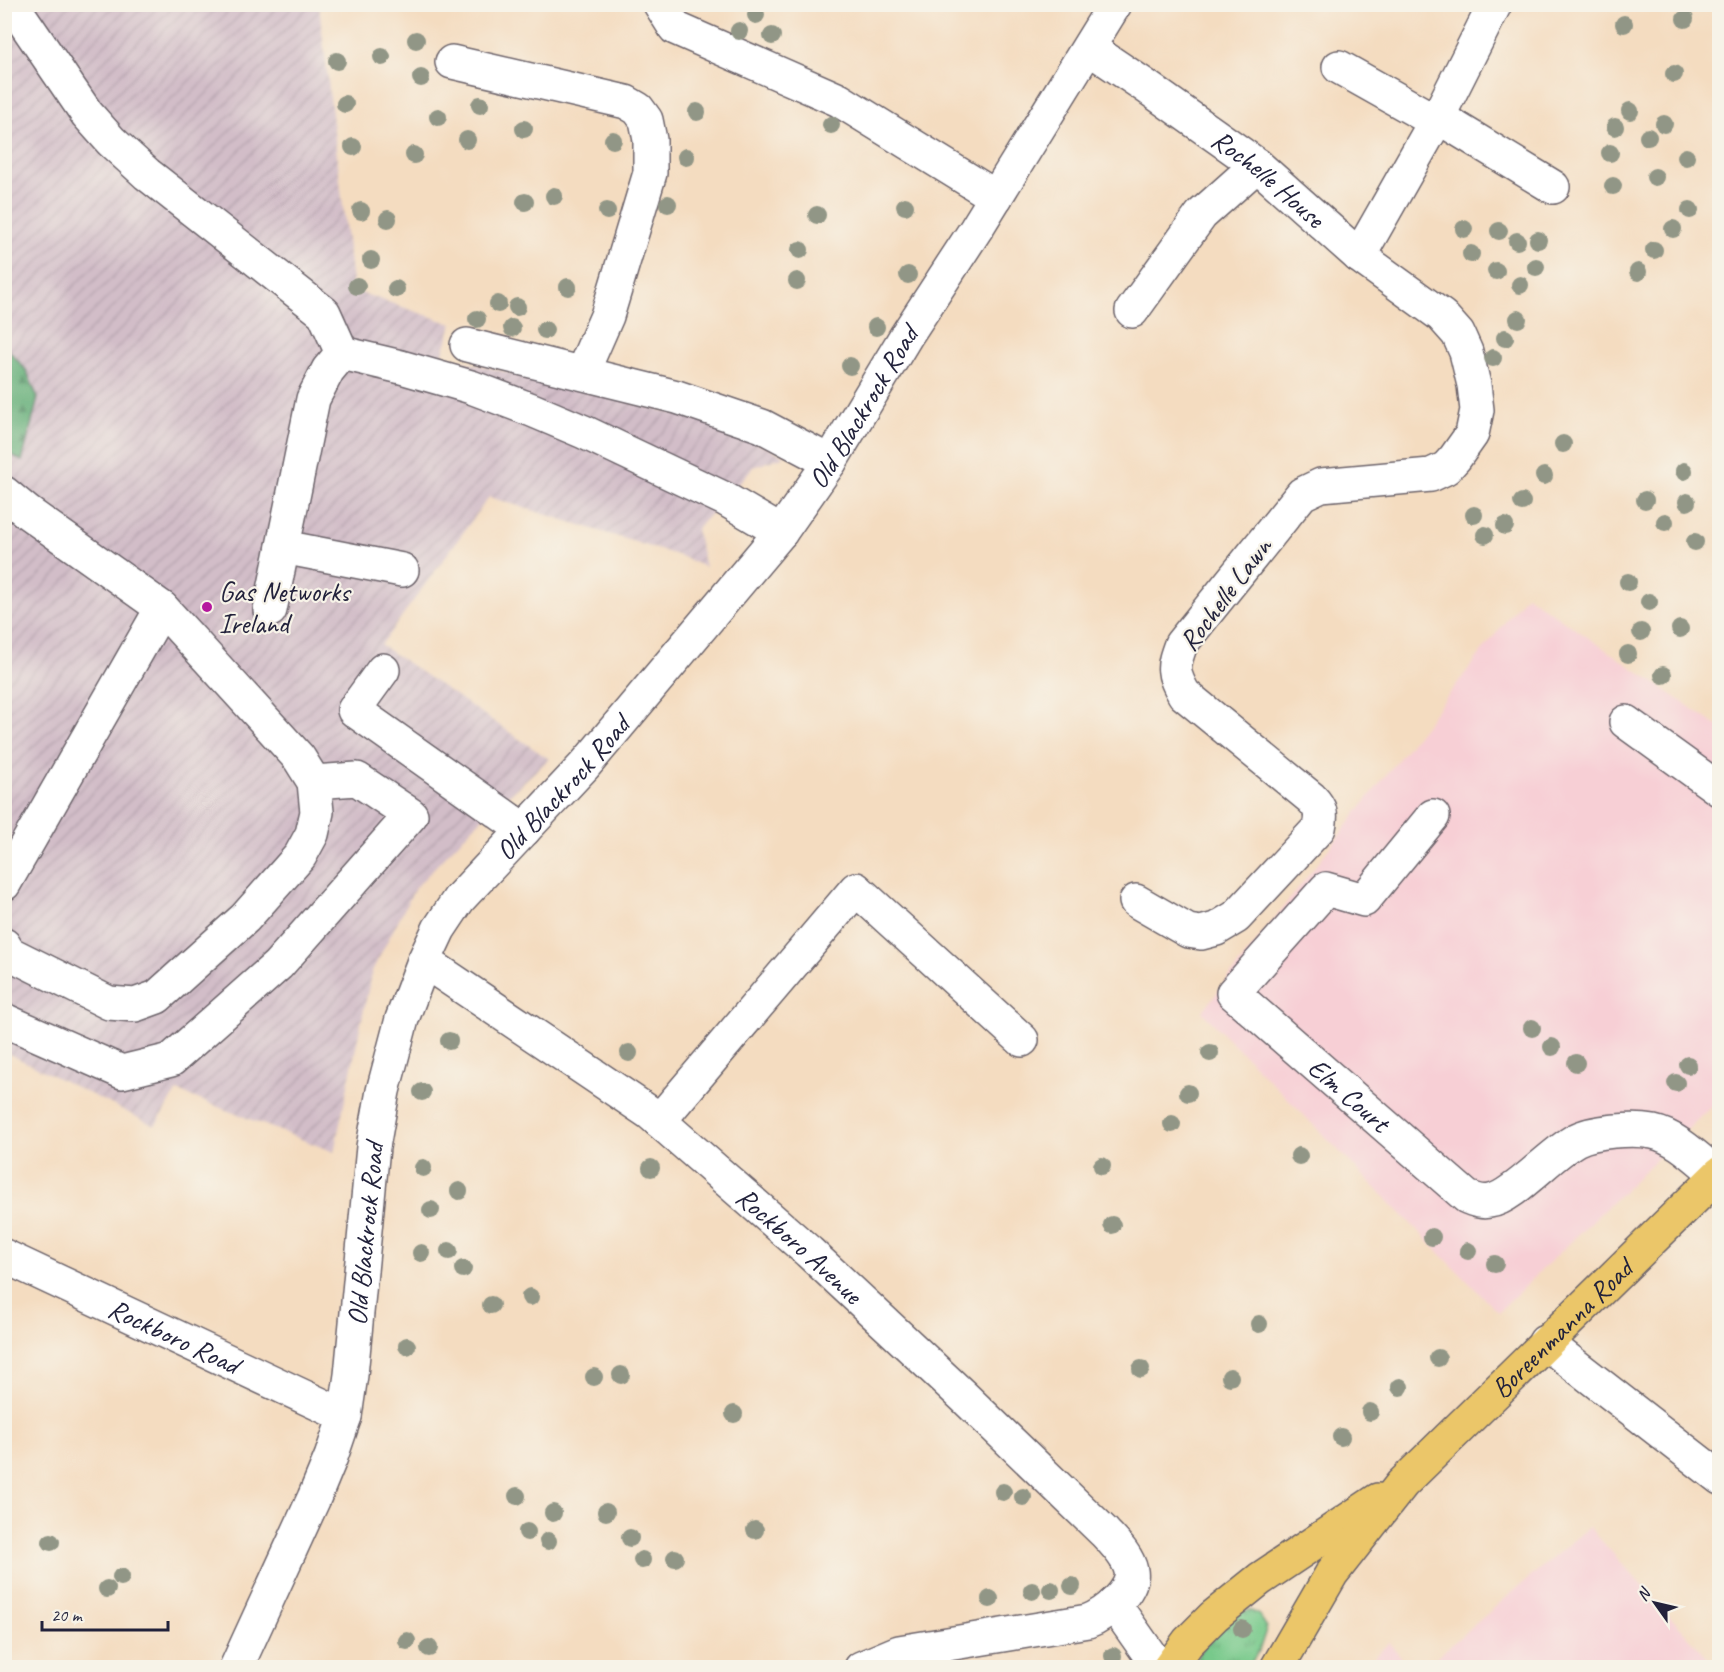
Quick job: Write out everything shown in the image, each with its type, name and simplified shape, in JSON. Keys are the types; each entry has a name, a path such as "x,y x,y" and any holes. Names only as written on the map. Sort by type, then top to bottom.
{"main road":[{"name":"Boreenmanna Road","path":"1278,1666 1332,1574 1401,1484 1719,1174"},
{"name":"Boreenmanna Road","path":"1169,1668 1188,1642 1214,1616 1260,1580 1401,1484"}],"street":[{"path":"12,4 87,114 111,141 147,174 324,313 342,353"},
{"path":"660,4 675,28 839,100 996,197"},
{"name":"Old Blackrock Road","path":"236,1668 318,1488 345,1416 351,1375 372,1148 397,1036 424,962 440,929 459,899 585,765 782,532 830,462 906,336 996,197 1115,4"},
{"path":"1359,256 1436,119 1495,4"},
{"name":"Rochelle House","path":"1089,48 1257,165 1359,256 1442,316"},
{"path":"453,62 626,102 638,109 646,120 650,140 650,173 607,316 582,373"},
{"path":"1339,67 1436,119 1553,187"},
{"path":"1132,311 1201,215 1257,165"},
{"name":"Rochelle Lawn","path":"1136,901 1188,932 1201,933 1216,928 1236,917 1319,828 1320,806 1184,694 1174,676 1175,660 1180,644 1302,494 1321,486 1431,475 1446,468 1455,458 1472,434 1477,410 1466,352 1458,334 1442,316"},
{"path":"467,345 677,398 762,426 830,462"},
{"path":"342,353 471,387 532,410 715,494 782,532"},
{"path":"270,610 313,399 328,370 342,353"},
{"path":"4,945 9,953 109,1003 135,1005 157,998 245,918 300,856 312,834 317,812 314,782 299,758 162,608 6,496"},
{"path":"283,547 402,570"},
{"path":"4,884 162,608"},
{"path":"383,670 354,710 524,830"},
{"path":"1626,722 1719,790"},
{"path":"4,1020 122,1072 171,1060 278,965 411,815 357,779 314,782"},
{"name":"Elm Court","path":"1433,816 1364,900 1326,889 1233,993 1467,1197 1479,1202 1492,1201 1506,1195 1556,1153 1577,1139 1602,1132 1652,1132 1678,1144 1719,1174"},
{"path":"659,1121 856,889 1022,1040"},
{"name":"Rockboro Avenue","path":"424,962 650,1113 809,1252 1081,1509 1118,1546 1131,1570 1122,1591 1159,1668"},
{"name":"Rockboro Road","path":"4,1256 345,1416"},
{"path":"1545,1342 1719,1478"},
{"path":"861,1668 899,1652 1088,1621 1102,1615 1122,1591"}],"shaded area":[{"name":"Gas Networks Ireland","path":"4,5 319,5 353,290 452,324 442,356 710,422 785,456 753,467 696,529 705,567 680,556 489,497 381,645 549,759 473,827 415,888 372,971 334,1152 177,1091 155,1126 5,1052"},
{"path":"1526,595 1719,727 1719,1099 1498,1312 1202,1012"},
{"path":"1589,1527 1716,1667 1425,1667"},
{"path":"1389,1642 1409,1667 1366,1667"}],"green space":[{"path":"4,345 26,370 38,398 22,461 5,451"},
{"path":"1250,1610 1259,1615 1267,1627 1259,1651 1248,1667 1189,1668 1203,1647 1239,1612"}],"place":[{"name":"Gas Networks Ireland","path":"207,607"}]}
